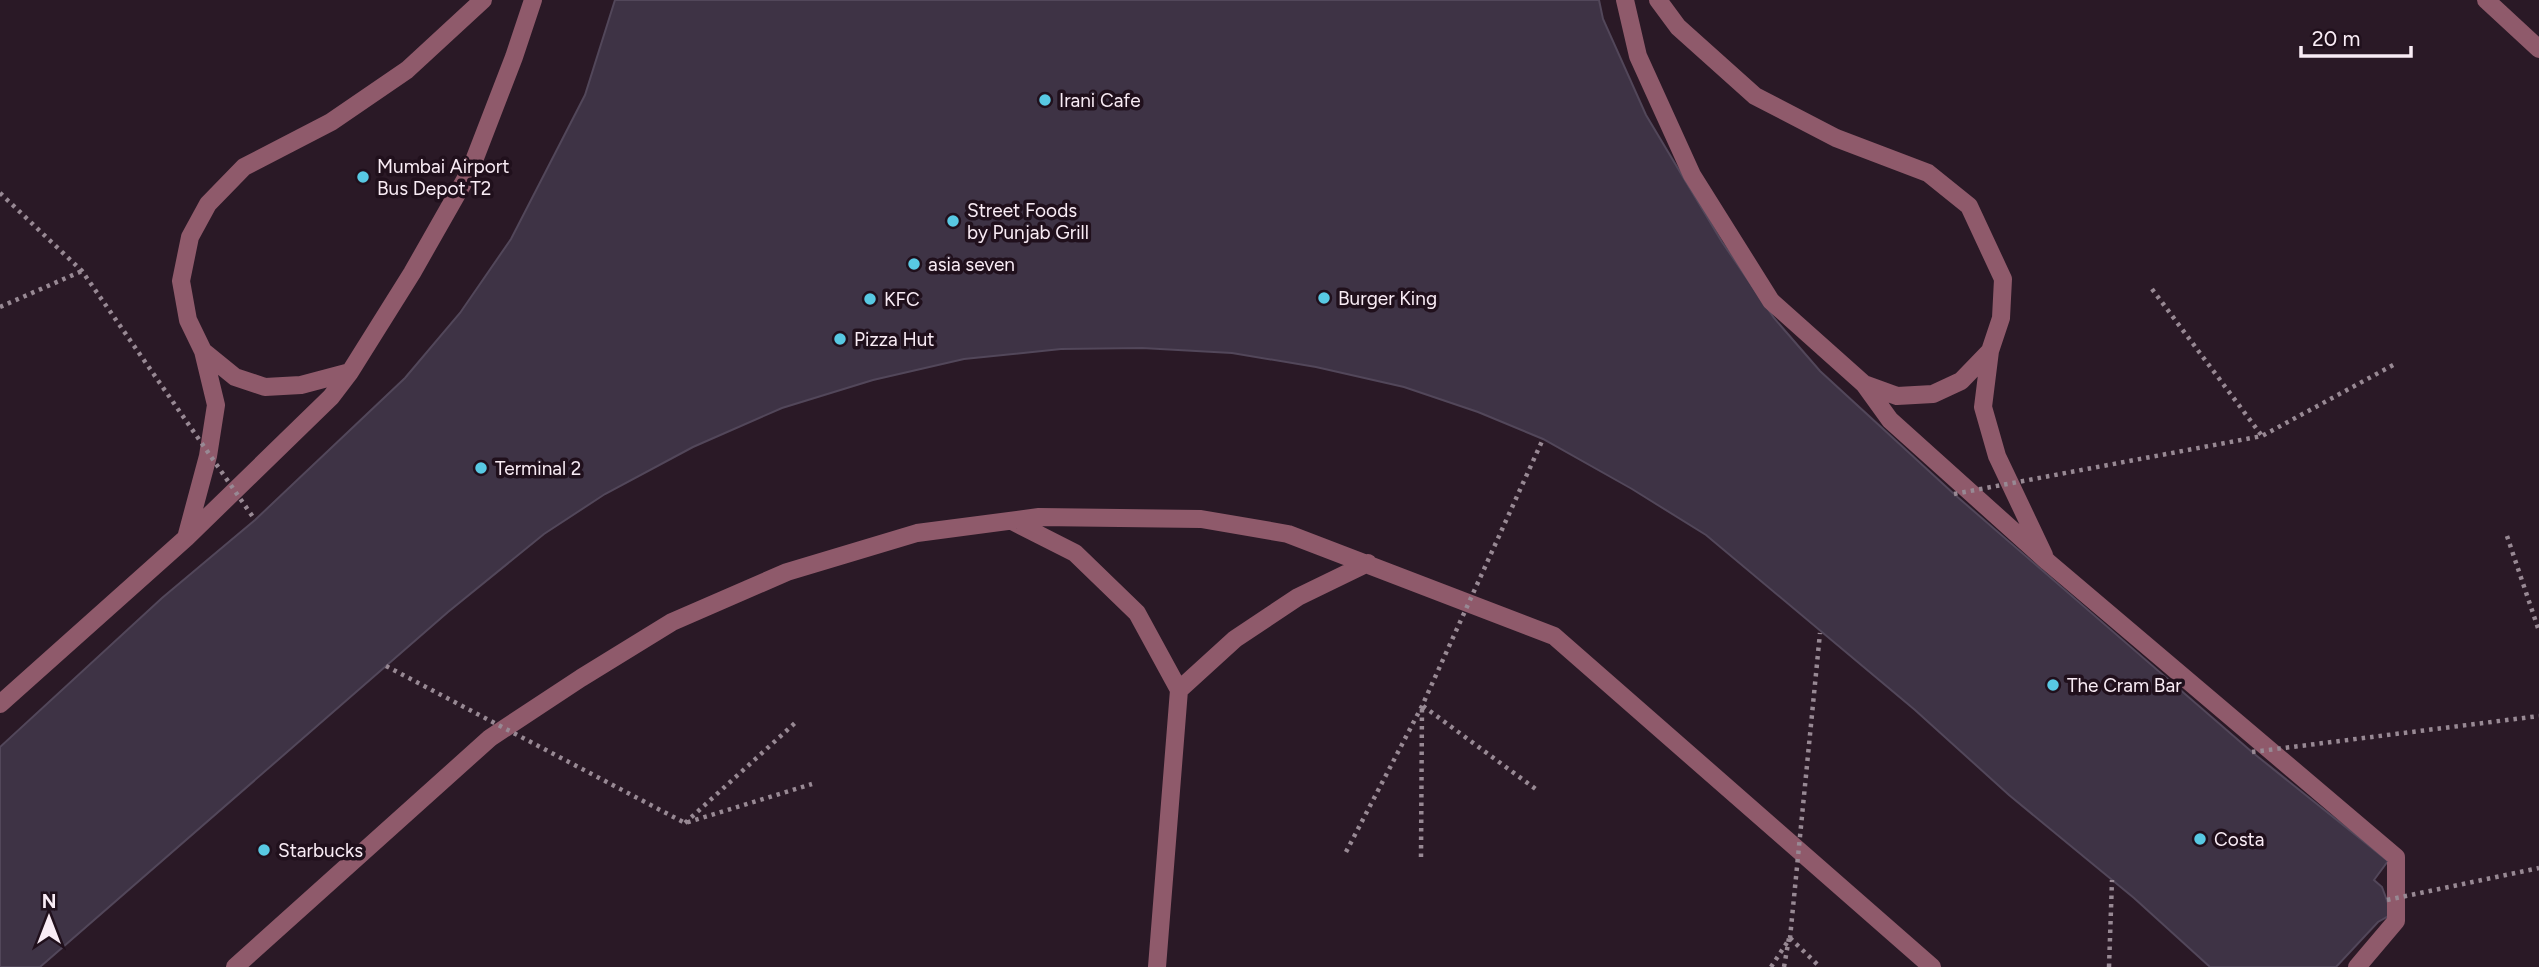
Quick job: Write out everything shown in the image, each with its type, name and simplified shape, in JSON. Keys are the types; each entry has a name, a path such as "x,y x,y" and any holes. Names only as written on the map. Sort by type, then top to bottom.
{"lane":[{"path":"186,538 208,456 216,405 203,351 188,320 181,281 190,237 208,204 244,167 331,122 407,70 483,0"},
{"path":"0,704 186,538 331,397 412,274 470,171 533,0"},
{"path":"1625,0 1638,56 1699,186 1771,301 1864,384 1891,419 2048,562 2396,857 2396,921 2357,967"},
{"path":"1658,0 1678,27 1755,96 1836,138 1928,173 1969,206 2003,279 2001,318 1990,351 1983,407 1997,456 2048,562"},
{"path":"2486,0 2539,49"},
{"path":"203,351 235,377 265,387 300,385 349,372"},
{"path":"1864,384 1897,396 1933,394 1961,381 1990,351"},
{"path":"235,967 490,738 672,622 787,572 917,533 1039,517 1201,519 1288,534 1554,636 1932,967"},
{"path":"1012,521 1075,553 1137,614 1179,690 1157,967"},
{"path":"1179,690 1235,639 1287,604 1368,563"}],"path":[{"path":"0,193 82,271 255,520"},
{"path":"0,307 82,271"},
{"path":"2152,289 2262,436"},
{"path":"1954,494 2262,436 2395,364"},
{"path":"1346,852 1422,706 1543,439"},
{"path":"2507,536 2539,631"},
{"path":"1784,967 1790,938 1821,633"},
{"path":"386,666 685,823 812,783"},
{"path":"1422,706 1538,790"},
{"path":"1421,857 1422,706"},
{"path":"2252,752 2539,716"},
{"path":"685,823 795,723"},
{"path":"2387,900 2539,868"},
{"path":"2109,967 2112,880"},
{"path":"1771,967 1790,938"},
{"path":"1790,938 1820,967"}],"building":[{"name":"Terminal 2","path":"615,0 1599,0 1603,19 1646,115 1722,242 1774,318 1820,371 1954,494 2252,752 2388,861 2374,880 2382,887 2392,914 2378,922 2336,967 2210,967 2134,898 2009,795 1915,710 1706,535 1543,439 1478,412 1404,387 1316,367 1232,353 1142,348 1061,349 964,359 873,380 782,408 693,447 605,494 544,534 448,612 40,967 0,967 0,747 162,598 255,520 405,378 460,313 511,239 585,95"}],"place":[{"name":"Irani Cafe","path":"1045,100"},
{"name":"Mumbai Airport Bus Depot T2","path":"363,177"},
{"name":"Street Foods by Punjab Grill","path":"953,221"},
{"name":"asia seven","path":"914,264"},
{"name":"Burger King","path":"1324,298"},
{"name":"KFC","path":"870,299"},
{"name":"Pizza Hut","path":"840,339"},
{"name":"Terminal 2","path":"481,468"},
{"name":"The Cram Bar","path":"2053,685"},
{"name":"Costa","path":"2200,839"},
{"name":"Starbucks","path":"264,850"}]}
